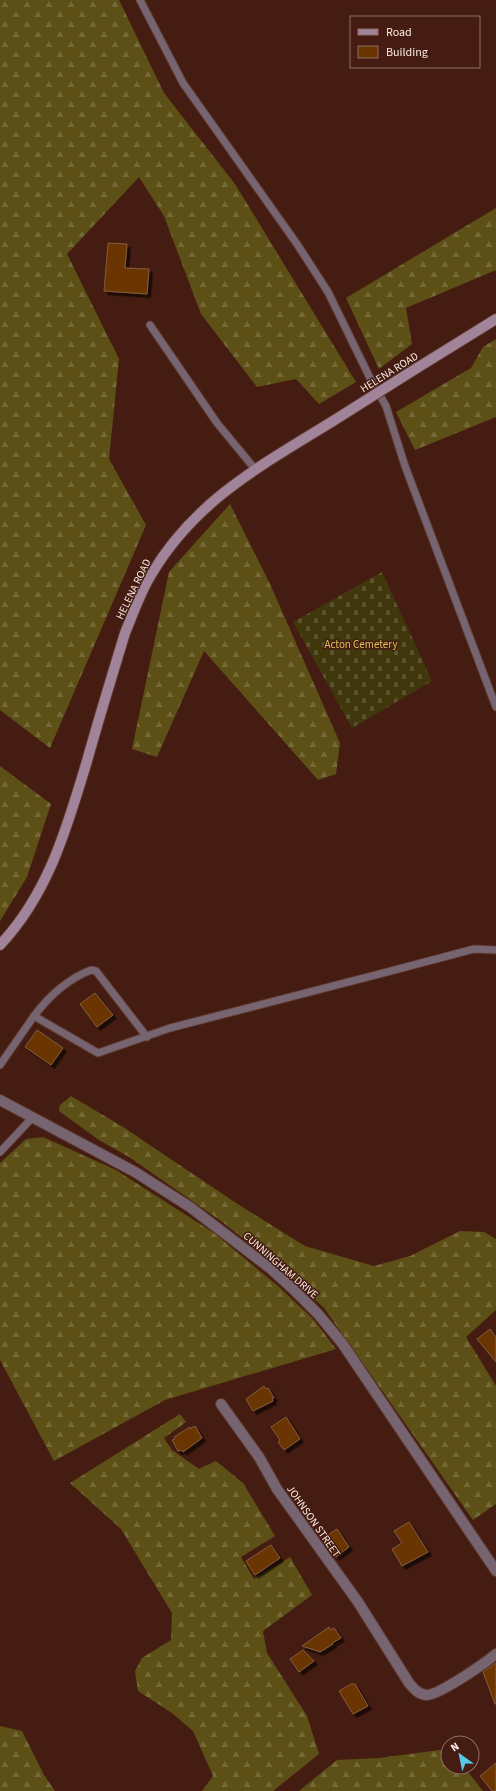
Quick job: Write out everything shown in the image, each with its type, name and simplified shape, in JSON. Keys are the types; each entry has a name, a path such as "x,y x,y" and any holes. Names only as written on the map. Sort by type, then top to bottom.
{"main road":[{"name":"HELENA ROAD","path":"0,945 31,906 42,888 54,861 70,818 125,633 136,604 150,576 181,532 222,492 256,469 496,319"}],"street":[{"name":"CUNNINGHAM DRIVE","path":"0,1100 135,1172 190,1207 271,1269 293,1289 318,1314 342,1344 496,1571"},
{"name":"JOHNSON STREET","path":"221,1404 259,1456 277,1489 358,1602 409,1683 417,1693 426,1695 446,1687 496,1654"}],"lane":[{"path":"140,0 183,84 297,244 328,292 370,378 386,406 405,466 496,707"},
{"path":"150,325 217,423 256,469"},
{"path":"34,1016 98,1053 170,1028 474,950 496,950"},
{"path":"0,1065 44,1002 84,973 92,970 96,971 147,1036"},
{"path":"0,1152 32,1118"}],"green space":[{"path":"0,0 119,0 164,93 235,184 356,382 319,404 296,379 257,387 201,314 164,216 139,177 67,254 119,359 109,459 146,525 50,748 0,710"},
{"path":"496,208 496,270 406,308 412,344 379,369 346,298"},
{"path":"496,339 496,417 415,450 396,412 471,368 483,347"},
{"path":"230,504 270,584 340,743 336,774 318,780 204,651 157,757 132,749 169,572"},
{"name":"Acton Cemetery","path":"382,572 432,681 352,728 293,622"},
{"path":"0,766 51,804 27,877 0,921"},
{"path":"71,1096 123,1127 236,1203 305,1246 374,1266 410,1256 460,1231 484,1232 496,1239 496,1310 466,1337 496,1386 496,1504 473,1520 324,1308 282,1269 221,1221 129,1157 99,1140 59,1111 60,1105"},
{"path":"43,1137 116,1170 214,1233 278,1286 314,1320 336,1349 165,1400 54,1461 0,1360 0,1163 26,1139"},
{"path":"180,1414 186,1422 164,1438 172,1450 199,1469 216,1461 243,1483 275,1536 241,1557 254,1579 290,1557 312,1595 263,1631 267,1653 307,1716 319,1754 273,1791 202,1791 213,1776 193,1731 172,1713 138,1691 135,1671 142,1658 171,1640 172,1613 121,1529 70,1483"},
{"path":"0,1726 22,1731 44,1775 55,1791 0,1791"},
{"path":"440,1750 440,1775 470,1775 483,1791 299,1791 337,1760 379,1758"}],"building":[{"path":"108,243 127,244 125,268 149,269 147,294 104,291"},
{"path":"95,993 113,1015 97,1027 80,1004"},
{"path":"37,1030 63,1048 51,1065 25,1047"},
{"path":"490,1329 496,1337 496,1362 477,1339"},
{"path":"264,1386 266,1389 268,1388 274,1398 272,1399 273,1401 253,1411 246,1399"},
{"path":"286,1417 300,1439 284,1450 278,1442 280,1440 271,1427"},
{"path":"195,1426 202,1438 183,1452 182,1450 178,1451 172,1440 175,1439 174,1437 190,1427 190,1429"},
{"path":"409,1522 428,1552 402,1566 392,1549 402,1543 394,1531"},
{"path":"337,1529 349,1547 336,1557 323,1538"},
{"path":"271,1545 280,1558 255,1575 246,1561"},
{"path":"329,1627 330,1630 334,1628 341,1638 320,1652 302,1646"},
{"path":"303,1650 314,1661 299,1672 290,1659"},
{"path":"496,1663 496,1704 495,1704 483,1672"},
{"path":"351,1684 355,1684 368,1706 353,1714 339,1691"},
{"path":"496,1763 496,1791 492,1791 480,1776"}]}
